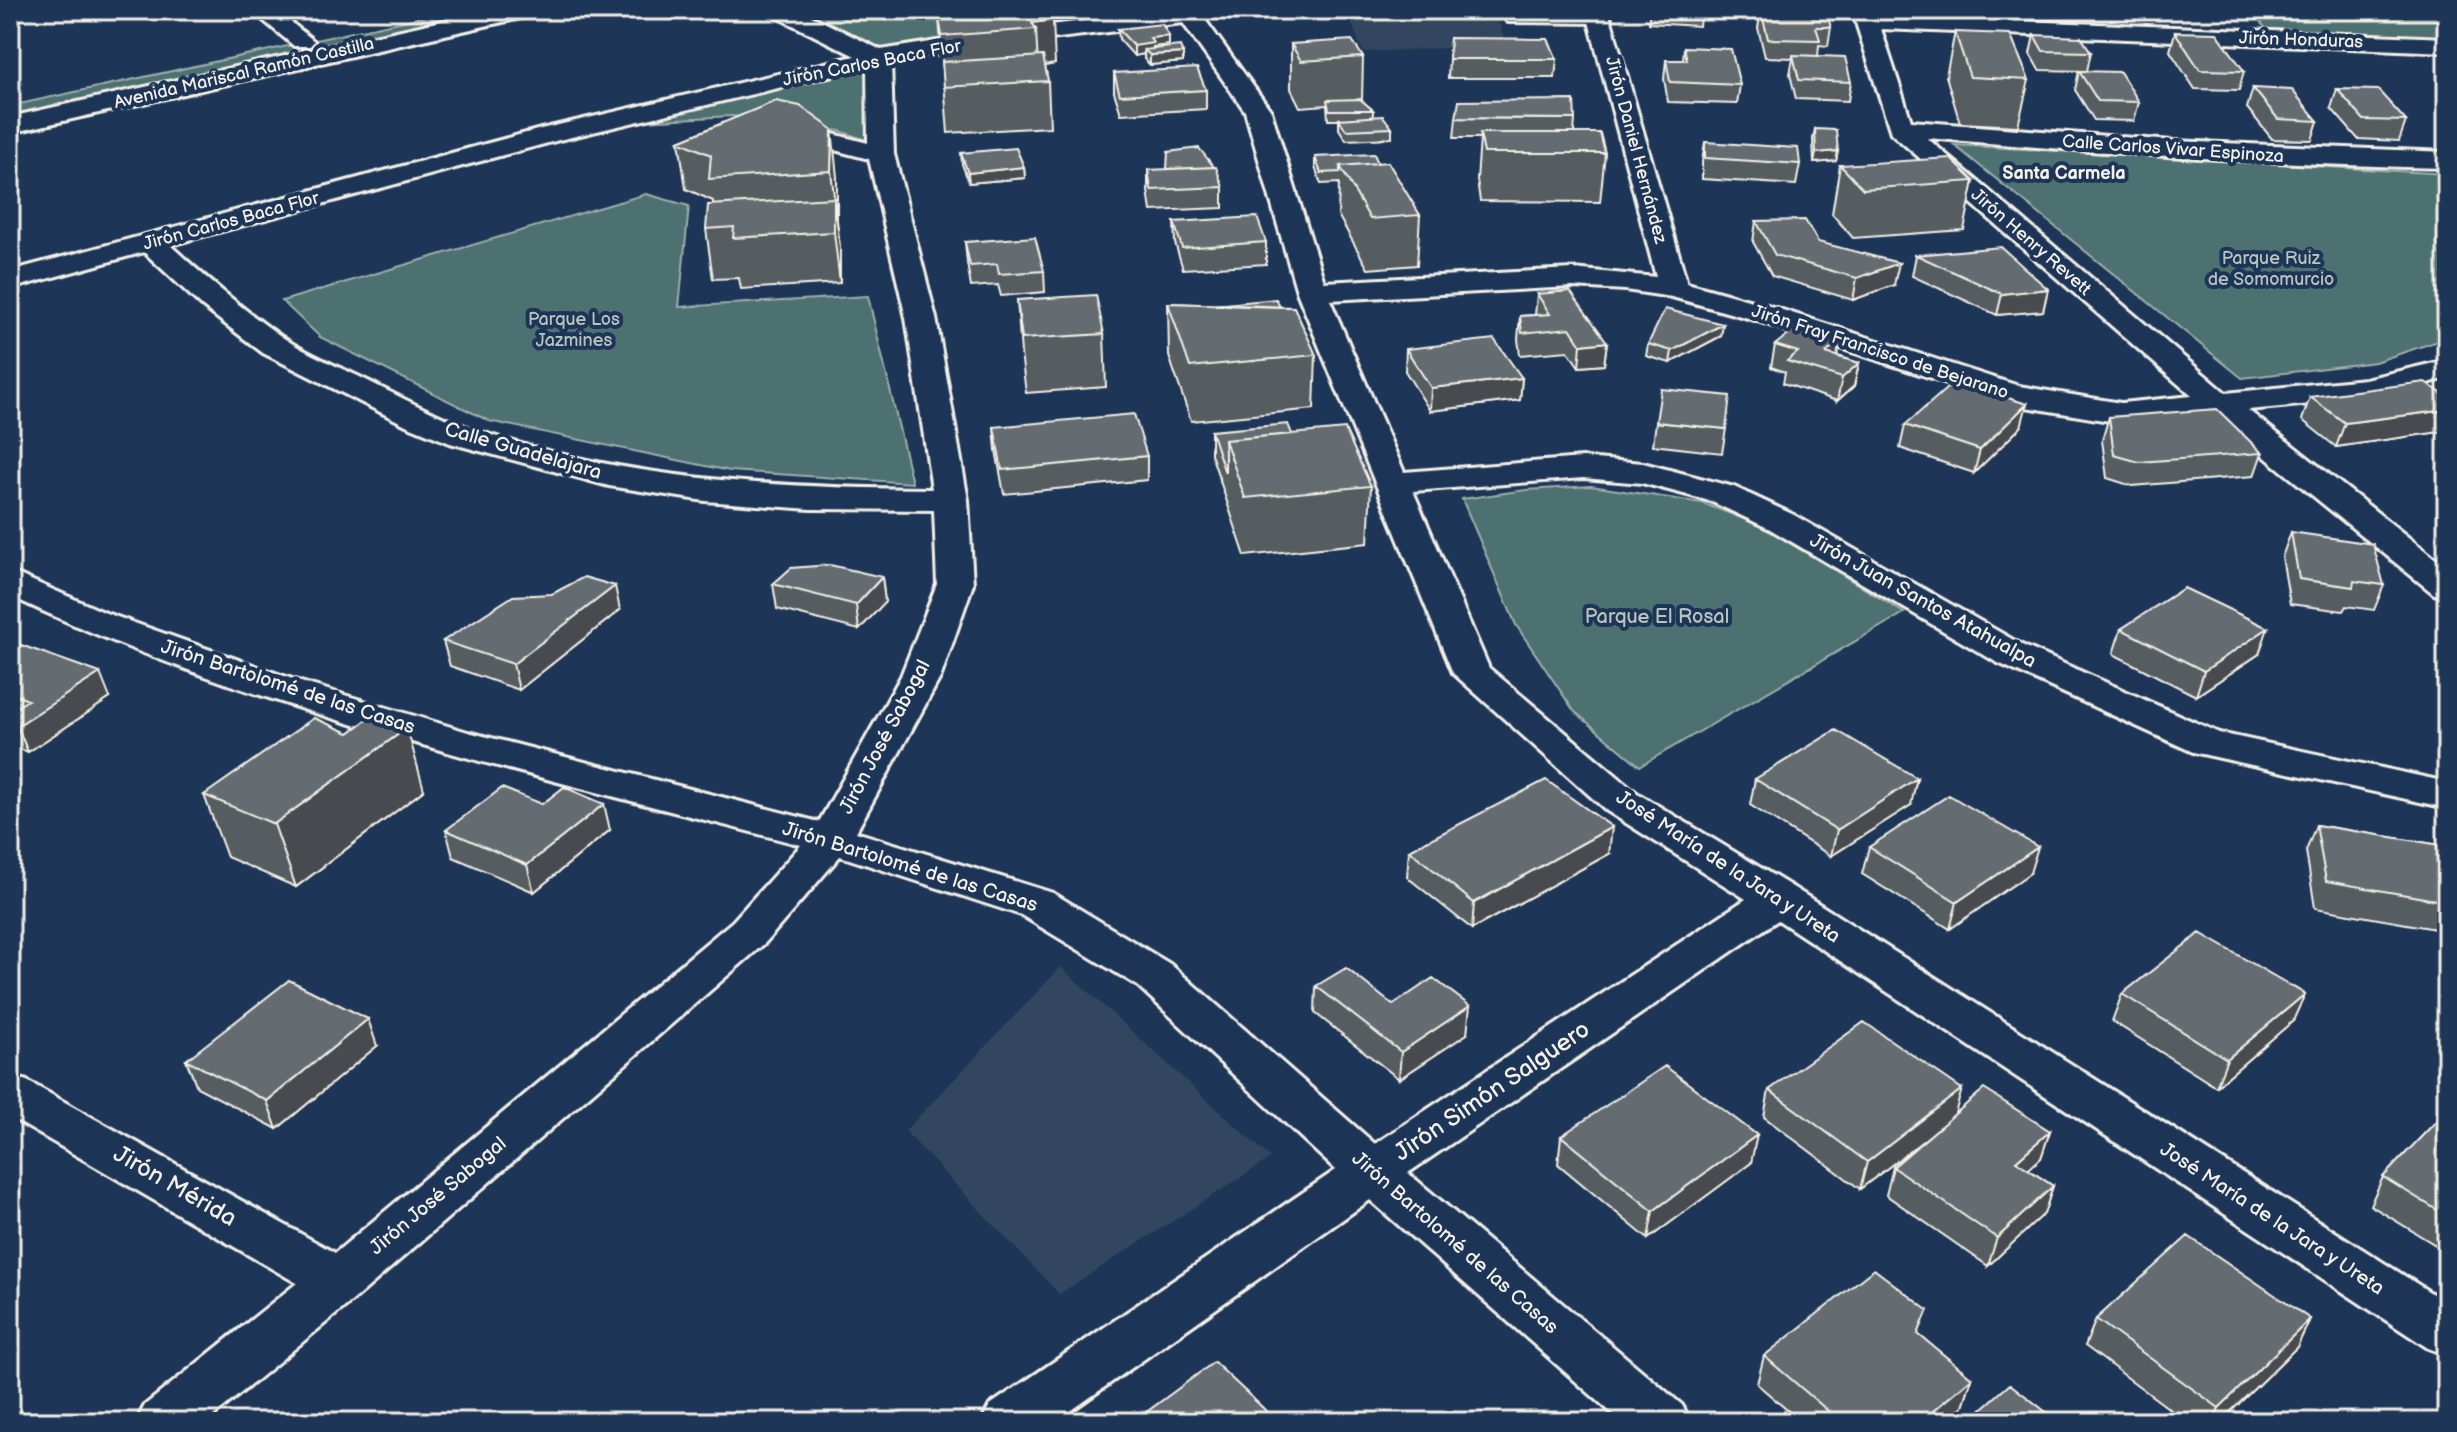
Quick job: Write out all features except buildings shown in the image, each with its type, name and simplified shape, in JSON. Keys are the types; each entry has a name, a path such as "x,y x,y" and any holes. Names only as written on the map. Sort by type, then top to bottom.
{"main road":[{"name":"Avenida Mariscal Ramón Castilla","path":"10,104 441,10"},
{"name":"Avenida Mariscal Ramón Castilla","path":"10,125 525,10"}],"street":[{"path":"262,10 302,41"},
{"path":"781,10 879,58"},
{"name":"Jirón Carlos Baca Flor","path":"10,280 591,126 879,58 1188,13"},
{"name":"José María de la Jara y Ureta","path":"1188,13 1258,111 1312,292 1472,673 1622,802 1778,899 2447,1332"},
{"name":"Jirón Daniel Hernández","path":"1598,15 1674,289"},
{"path":"1865,16 1900,128"},
{"name":"Jirón Honduras","path":"1865,16 2447,45"},
{"name":"Jirón José Sabogal","path":"165,1422 339,1281 749,932 831,839 921,676 955,584 951,500 921,318 881,154 879,58"},
{"name":"Jirón Carlos Baca Flor","path":"591,126 709,121"},
{"path":"754,125 784,129 881,154"},
{"name":"Calle Carlos Vivar Espinoza","path":"1900,128 2342,159 2447,160"},
{"name":"Jirón Henry Revett","path":"1900,128 2221,405 2447,586"},
{"name":"Calle Guadelajara","path":"150,242 214,301 274,346 418,418 462,436 609,476 705,491 810,499 951,500"},
{"name":"Jirón Fray Francisco de Bejarano","path":"1312,292 1573,278 1625,281 1674,289 1759,312 2014,395 2121,413 2365,389 2447,369"},
{"name":"Jirón Juan Santos Atahualpa","path":"1390,483 1583,468 1643,473 1722,494 1782,522 2010,654 2207,743 2447,795"},
{"name":"Jirón Bartolomé de las Casas","path":"10,582 93,621 302,695 454,741 831,839 1037,904 1154,975 1372,1172 1662,1422"},
{"name":"Jirón Simón Salguero","path":"1010,1422 1372,1172 1778,899"},
{"name":"Jirón Mérida","path":"10,1094 339,1281"}],"lane":[{"name":"Jirón Carlos Baca Flor","path":"1188,13 1252,10"},
{"path":"1512,20 1598,15"}],"shaded area":[{"path":"1324,10 1494,10 1507,45 1363,52 1348,14 1326,14"},
{"path":"1061,967 1271,1158 1059,1294 905,1131"}],"green space":[{"path":"454,10 501,10 10,117 10,106"},
{"path":"794,10 1170,10 1173,14 885,51 839,27"},
{"path":"2251,10 2447,10 2447,37 2267,30"},
{"path":"872,63 872,142 840,131 732,116 625,122"},
{"name":"Parque Ruiz de Somomurcio","path":"1954,145 2447,174 2447,328 2441,340 2375,362 2242,378"},
{"name":"Parque Los Jazmines","path":"646,194 689,206 679,307 868,296 912,483 730,471 489,421 320,337 282,301"},
{"name":"Parque El Rosal","path":"1591,486 1702,503 1763,526 1904,613 1640,766 1574,711 1516,625 1462,499 1526,490"}],"district":[{"name":"Santa Carmela","path":"2064,173"}]}
